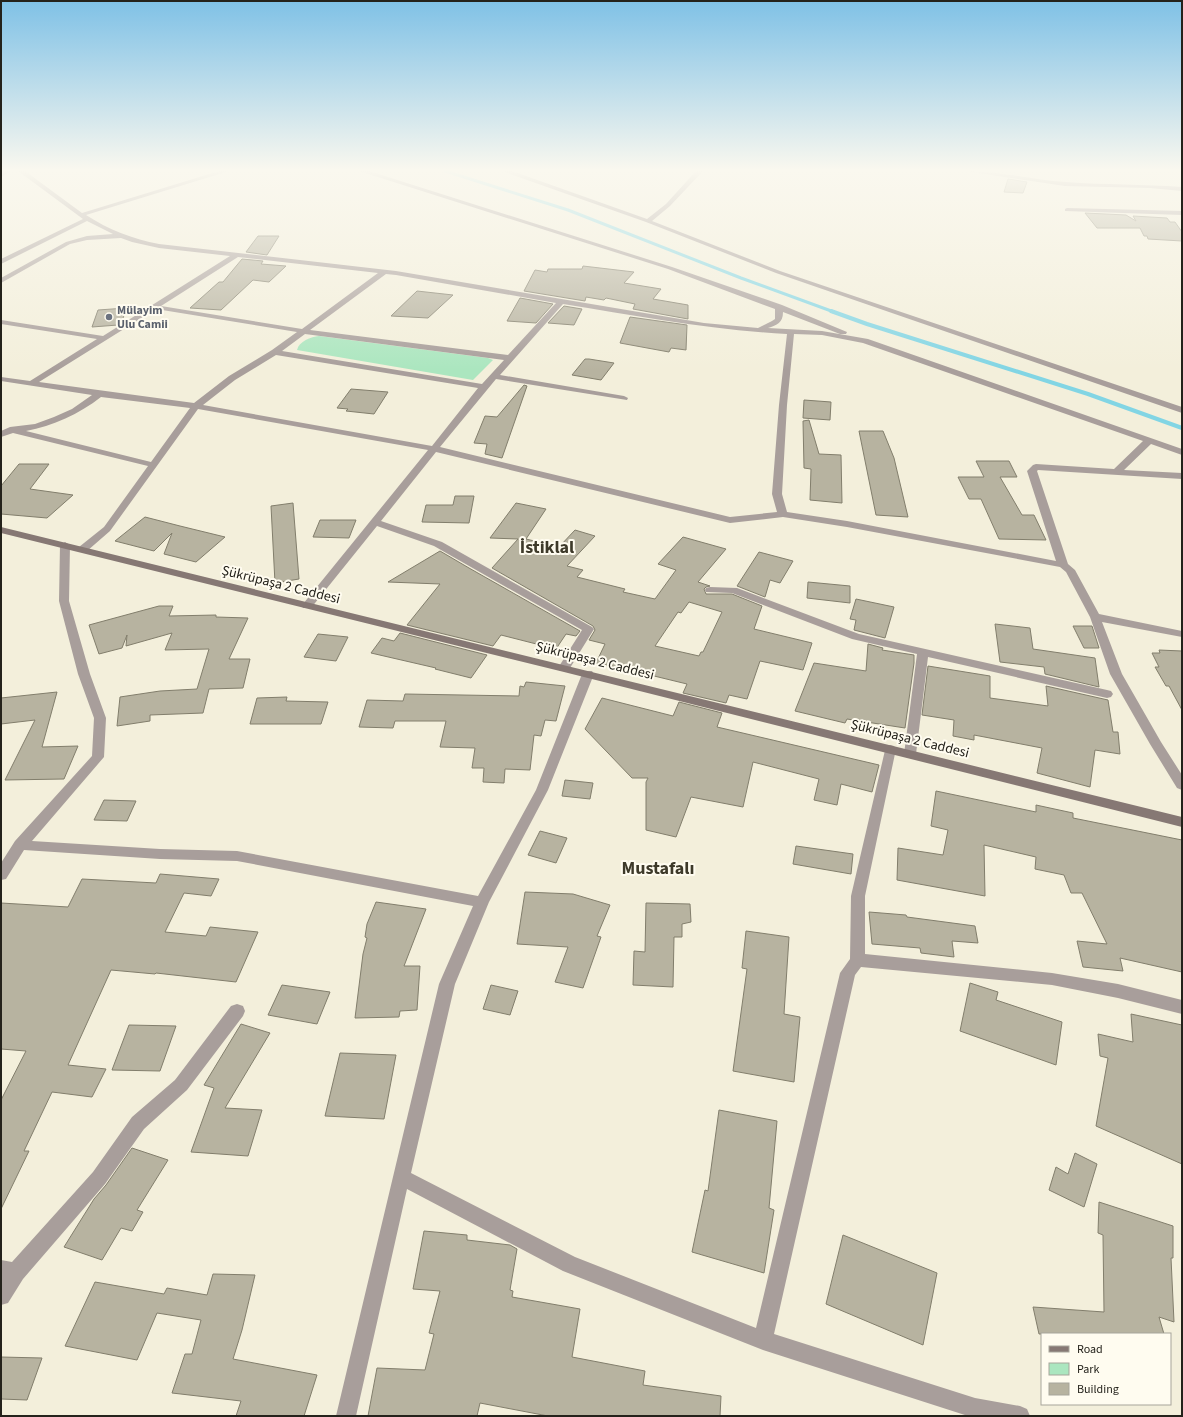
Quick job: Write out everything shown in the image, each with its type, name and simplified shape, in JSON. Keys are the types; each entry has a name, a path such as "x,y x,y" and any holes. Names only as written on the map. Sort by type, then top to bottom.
{"main road":[{"name":"Şükrüpaşa 2 Caddesi","path":"1,530 83,549 307,606 564,668 1182,822"}],"street":[{"path":"1,262 47,237"},
{"path":"1,281 78,237"},
{"path":"68,243 86,238 101,237"},
{"path":"123,237 159,246 235,256 384,272 704,325 755,330 822,333 865,341"},
{"path":"571,237 670,268 818,321 865,341 1182,452"},
{"path":"688,237 808,282 1182,410"},
{"path":"33,383 235,256"},
{"path":"83,549 107,528 196,406 232,378 275,352 384,272"},
{"path":"307,606 484,387 561,302"},
{"path":"156,307 303,331 510,358"},
{"path":"755,330 775,324 779,319 779,307"},
{"path":"1,322 104,338"},
{"path":"783,514 777,494 783,405 791,331"},
{"path":"275,352 484,387"},
{"path":"494,376 624,398"},
{"path":"1,379 100,394 196,406 435,449 730,520 783,514 847,524 1063,565 1070,570 1095,616 1116,674 1182,786"},
{"path":"1,434 10,430 30,428 64,416 86,406 100,394"},
{"path":"10,430 154,464"},
{"path":"1116,472 1149,441"},
{"path":"1063,565 1032,471 1036,467 1182,476"},
{"path":"374,522 438,544 588,629 564,668"},
{"path":"1,875 7,858 98,757 100,718 84,674 64,601 65,545"},
{"path":"710,590 733,590 856,637 1107,694"},
{"path":"1095,616 1182,634"},
{"path":"910,754 923,652"},
{"path":"346,1416 447,984 482,902 542,790 588,674"},
{"path":"763,1340 848,972 856,960 858,896 890,749"},
{"path":"20,845 160,854 237,856 482,902"},
{"path":"856,960 1052,979 1118,991 1182,1007"},
{"path":"1,1296 9,1270 99,1178 138,1123 181,1085 237,1011"},
{"path":"401,1177 570,1264 763,1340 975,1408 1020,1416"}],"green space":[{"path":"319,336 488,358 493,360 473,380 297,350 300,344 309,338"}],"building":[{"path":"257,237 278,237 267,255 246,252"},
{"path":"1147,237 1182,237 1182,241 1148,239"},
{"path":"242,259 263,261 261,264 286,266 269,282 253,280 221,310 190,308 219,282 223,282"},
{"path":"583,266 634,272 624,283 661,289 653,299 688,305 688,319 633,309 635,304 606,298 604,300 586,297 585,301 524,291 535,270 547,272 548,269 582,269"},
{"path":"417,291 453,295 428,318 391,316"},
{"path":"520,298 553,304 536,323 507,321"},
{"path":"564,306 582,309 574,325 548,323"},
{"name":"Mülayim Ulu Camii","path":"126,308 122,322 118,325 92,327 98,310"},
{"path":"630,317 687,325 686,350 671,348 669,352 620,343"},
{"path":"585,359 614,363 601,380 572,375"},
{"path":"524,385 527,386 502,458 485,454 487,444 474,443 485,416 497,417"},
{"path":"351,389 388,392 374,414 346,411 348,409 337,408"},
{"path":"804,400 831,402 830,420 803,418"},
{"path":"809,420 819,454 841,455 842,503 810,500 811,469 804,468 803,421"},
{"path":"859,431 883,431 894,458 908,517 876,515"},
{"path":"976,461 1009,461 1017,477 1000,477 1022,515 1034,515 1046,540 999,539 981,499 969,499 958,477 984,477"},
{"path":"19,464 49,464 30,489 73,495 47,518 1,514 1,486"},
{"path":"455,496 474,496 469,523 422,522 426,505 453,505"},
{"path":"293,503 299,579 275,583 271,506"},
{"path":"516,503 546,509 526,539 559,547 575,530 595,536 567,566 583,570 577,577 625,589 623,592 655,599 676,570 658,564 683,537 726,549 698,582 710,586 704,589 706,594 732,594 762,606 754,629 812,643 803,670 760,661 747,699 729,695 726,703 683,693 687,684 650,675 651,673 596,663 605,644 589,640 595,630 593,626 492,568 518,539 490,538","holes":["689,602 722,612 703,652 701,652 699,656 655,646 678,612 681,613"]},
{"path":"145,517 225,537 196,562 164,554 172,533 154,551 115,541"},
{"path":"320,520 356,520 349,538 313,537"},
{"path":"440,551 580,631 576,636 566,634 556,649 501,635 493,646 407,625 440,584 388,582"},
{"path":"759,552 793,561 780,583 770,580 765,597 737,586"},
{"path":"808,582 850,586 850,603 807,598"},
{"path":"856,599 894,607 885,638 854,630 856,620 850,619"},
{"path":"159,606 173,606 169,616 216,615 216,617 248,618 229,659 250,659 243,688 209,689 203,713 150,715 150,721 117,726 120,697 160,691 197,689 209,649 165,650 172,633 126,646 127,635 122,648 99,654 89,625"},
{"path":"995,624 1030,628 1033,649 1095,658 1099,687 1045,674 1044,667 1000,662"},
{"path":"1073,626 1092,626 1099,648 1084,648"},
{"path":"400,633 487,655 471,678 435,669 436,668 371,653 382,638 394,641"},
{"path":"318,634 348,637 336,661 304,657"},
{"path":"868,644 883,648 882,650 914,655 905,728 847,719 845,723 795,711 814,663 866,671"},
{"path":"1159,650 1182,651 1182,710 1169,686 1166,686 1155,667 1159,667 1152,653 1160,653"},
{"path":"928,666 990,676 990,698 1048,706 1046,686 1108,700 1113,732 1118,732 1120,754 1095,750 1090,787 1037,773 1042,748 974,735 974,740 953,736 954,720 922,715"},
{"path":"526,682 565,686 556,721 545,720 541,736 534,735 530,770 505,769 504,783 483,782 484,768 472,768 475,748 440,747 446,721 395,721 393,728 359,727 367,700 403,701 405,694 519,696 520,686 524,687"},
{"path":"57,692 42,747 78,746 64,779 5,780 35,720 1,724 1,698"},
{"path":"287,697 286,701 328,702 321,724 250,724 257,698"},
{"path":"602,698 673,716 679,702 722,713 717,727 879,765 872,792 841,784 837,805 814,800 819,779 753,762 743,807 691,797 676,837 646,830 646,782 648,778 632,778 585,729"},
{"path":"565,780 593,783 590,799 562,796"},
{"path":"936,791 1036,812 1036,805 1073,813 1073,818 1182,840 1182,972 1120,958 1123,971 1083,967 1077,941 1107,944 1082,893 1071,893 1064,875 1035,869 1036,857 984,845 985,896 897,880 898,848 943,855 948,830 931,826"},
{"path":"104,800 136,801 127,821 94,820"},
{"path":"540,831 567,838 556,863 528,855"},
{"path":"796,846 853,854 851,874 793,864"},
{"path":"160,874 219,879 211,896 184,893 165,932 206,936 210,927 258,932 236,982 156,973 111,970 68,1065 106,1069 92,1097 52,1092 24,1151 29,1151 1,1209 1,1100 26,1051 1,1049 1,903 68,907 82,879 156,883"},
{"path":"525,892 573,894 610,905 597,936 601,937 583,988 555,982 568,947 517,944"},
{"path":"376,902 426,909 404,966 420,966 417,1010 400,1011 399,1017 355,1018 363,954 367,938 365,937 367,924"},
{"path":"646,903 690,904 691,922 682,924 682,937 674,937 673,987 633,985 634,951 645,952"},
{"path":"869,912 906,915 907,917 975,926 978,943 952,941 954,957 921,953 920,948 872,944"},
{"path":"746,931 789,937 784,1014 800,1017 794,1082 733,1071 747,969 742,968"},
{"path":"970,983 998,992 996,1000 1062,1022 1056,1065 960,1031"},
{"path":"282,985 330,992 317,1024 268,1015"},
{"path":"491,985 518,991 510,1015 483,1009"},
{"path":"1131,1014 1182,1025 1182,1164 1096,1126 1108,1058 1100,1056 1098,1034 1133,1042"},
{"path":"241,1024 270,1033 225,1108 262,1110 248,1156 191,1152 214,1088 204,1085"},
{"path":"129,1025 176,1026 160,1071 112,1070"},
{"path":"340,1053 396,1055 384,1119 325,1116"},
{"path":"719,1110 777,1121 769,1208 774,1210 764,1273 692,1252 705,1190 708,1191"},
{"path":"132,1148 168,1160 137,1210 143,1212 132,1231 121,1228 102,1260 64,1247 94,1199 106,1185"},
{"path":"1075,1153 1097,1164 1084,1207 1049,1190 1056,1167 1068,1174"},
{"path":"1099,1202 1173,1226 1173,1258 1171,1258 1174,1322 1159,1317 1164,1333 1039,1334 1033,1307 1104,1312 1103,1235 1098,1233"},
{"path":"424,1231 467,1235 467,1240 510,1245 517,1249 510,1290 513,1291 512,1297 580,1309 572,1357 645,1371 643,1385 721,1396 720,1416 548,1416 480,1403 477,1416 368,1416 377,1368 425,1370 434,1334 429,1333 440,1291 413,1289"},
{"path":"843,1235 937,1273 923,1345 826,1304"},
{"path":"213,1274 255,1275 242,1330 233,1359 317,1375 304,1416 236,1416 241,1401 172,1393 185,1354 192,1354 201,1320 157,1313 137,1360 65,1346 95,1282 164,1294 167,1288 207,1295"},
{"path":"1,1357 42,1358 27,1400 1,1399"}],"waterway":[{"path":"637,237 741,278 834,312"},
{"path":"831,311 867,324 1088,394 1182,428"}],"place":[{"name":"Mülayim Ulu Camii","path":"109,317"}],"district":[{"name":"İstiklal","path":"547,547"},
{"name":"Mustafalı","path":"658,868"}]}
